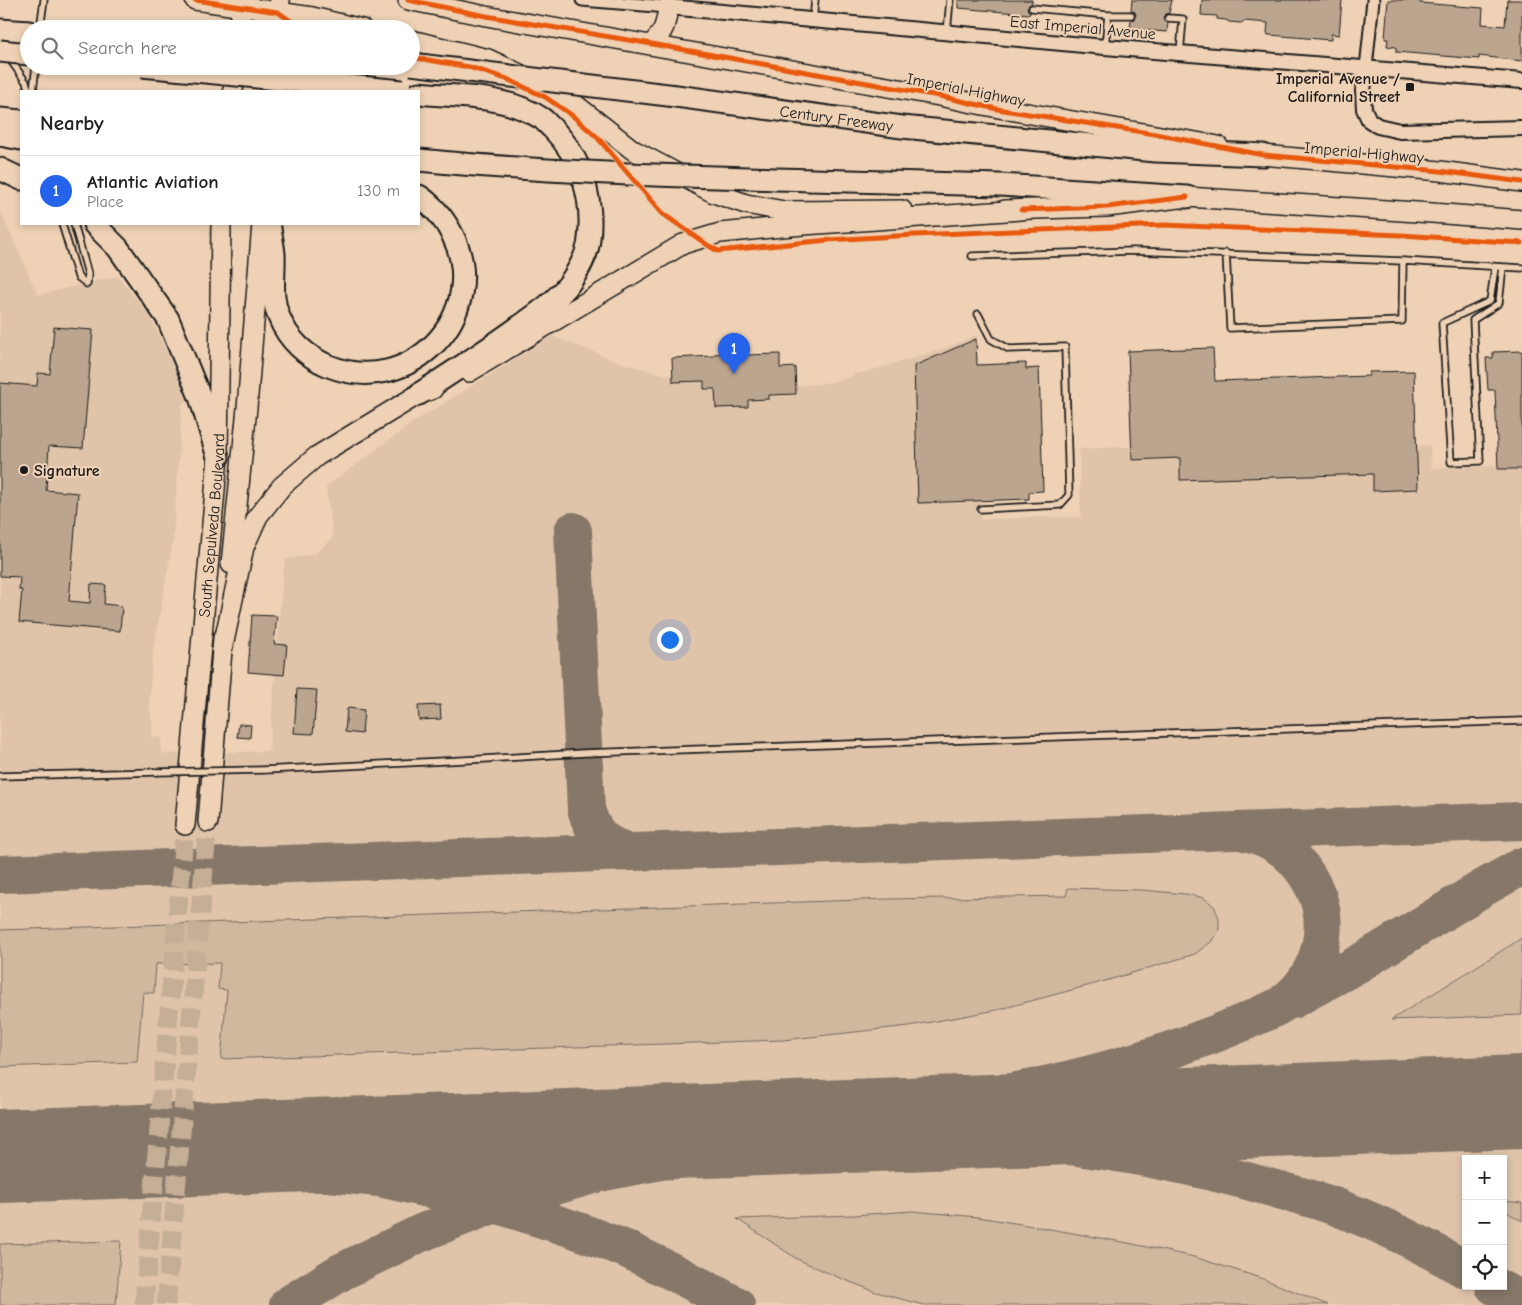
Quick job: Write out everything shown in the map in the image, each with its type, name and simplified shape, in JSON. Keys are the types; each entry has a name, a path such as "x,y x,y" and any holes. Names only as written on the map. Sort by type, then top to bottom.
{"highway":[{"path":"0,30 20,31"},
{"path":"0,51 20,59"},
{"name":"Century Freeway","path":"420,65 676,96 902,127 1155,151 1263,155"},
{"path":"236,75 392,90"},
{"path":"419,394 544,309 568,285 583,262 590,241 586,189 581,172 564,140 541,118 523,109 501,102 420,93"},
{"path":"0,119 20,121"},
{"path":"0,135 20,139"},
{"path":"420,160 466,165 609,174 1000,185 1187,197"},
{"path":"0,169 20,179"},
{"path":"269,225 274,253 273,295 285,330 302,350 323,364 346,371 374,373 399,368 422,356 438,341 454,316 460,298 461,260 456,242 439,214 420,197"},
{"path":"95,225 118,248 168,318 200,397 218,458"}],"main road":[{"path":"195,0 241,3 279,14 324,20"},
{"name":"Imperial Highway","path":"408,0 486,16 652,44 997,108 1156,134 1263,155 1440,171 1522,182"},
{"path":"240,20 241,3"},
{"path":"652,44 662,34 666,25 668,7"},
{"path":"420,42 488,59 562,94 633,150 714,193 746,204 784,211 1021,210 1107,207 1187,197 1522,220"},
{"path":"233,90 235,75"},
{"path":"272,90 273,75"},
{"path":"222,651 244,547 258,516 282,486 316,456 419,394 448,384 530,337 683,244 720,233 787,226 1021,210"},
{"name":"South Sepulveda Boulevard","path":"185,825 218,458 221,225"},
{"name":"South Sepulveda Boulevard","path":"208,822 222,651 247,408 262,225"}],"street":[{"name":"East Imperial Avenue","path":"582,0 1105,47 1522,81"},
{"path":"1373,0 1363,91 1364,109 1369,120 1378,126 1400,132 1522,128"}],"lane":[{"path":"41,20 44,0"},
{"path":"813,20 815,0"},
{"path":"947,32 950,0"},
{"path":"1032,8 1108,15 1131,15"},
{"path":"1105,47 1108,15"},
{"path":"1168,18 1183,19 1180,53"},
{"path":"0,44 20,59"},
{"path":"0,60 20,60"},
{"path":"25,75 29,90"},
{"path":"34,90 35,75"},
{"path":"62,225 78,277 86,284 88,274 74,225"},
{"path":"972,256 1134,251 1226,253 1522,268"},
{"path":"1226,253 1230,328 1402,321 1403,261"},
{"path":"1495,267 1490,301 1442,323 1451,462 1480,461 1473,320 1499,303 1503,267"},
{"path":"978,314 991,339 1009,349 1065,347 1069,495 1060,505 981,509"},
{"path":"0,776 264,770 593,752 1522,721"}],"shaded area":[{"path":"0,210 38,295 118,276 149,315 175,366 188,399 182,404 173,541 153,652 149,702 153,727 151,737 161,737 162,754 269,751 283,571 286,559 315,554 333,537 326,487 412,423 552,336 625,364 675,377 734,375 736,390 832,382 852,376 852,374 866,372 946,348 977,335 981,520 1030,517 1081,517 1079,449 1413,434 1414,446 1430,445 1431,468 1522,465 1522,1305 0,1305"},
{"path":"1068,888 1141,890 1186,894 1204,898 1214,906 1219,918 1219,930 1211,942 1195,954 1102,982 997,1010 909,1026 783,1040 221,1059 227,990 218,989 220,963 156,964 154,993 143,992 137,1062 0,1067 0,930 887,899 1066,896"},
{"path":"1522,938 1522,1015 1391,1020"},
{"path":"1507,1201 1522,1203 1522,1221 1507,1212"},
{"path":"912,1211 978,1217 1128,1243 1194,1257 1261,1278 1328,1305 923,1305 876,1292 797,1259 737,1219"},
{"path":"121,1241 116,1305 0,1305 0,1244"}],"building":[{"path":"958,0 1032,0 1032,3 1027,7 1030,12 1028,14 958,8"},
{"path":"1132,0 1172,0 1169,13 1163,17 1168,23 1167,32 1130,29 1131,20 1136,15 1131,10"},
{"path":"1202,0 1342,0 1339,35 1331,34 1331,40 1268,35 1268,23 1229,22 1217,19 1217,16 1201,15"},
{"path":"1388,0 1420,0 1420,3 1483,8 1482,24 1505,26 1507,0 1522,0 1522,61 1479,56 1479,59 1396,52 1396,47 1387,46 1388,39 1385,39"},
{"name":"Signature","path":"54,327 93,330 83,448 49,446 46,490 78,493 69,601 90,603 91,584 106,585 104,604 122,606 120,631 19,622 22,590 19,590 20,577 0,576 0,383 37,386 38,373 50,374"},
{"path":"976,339 977,365 1026,363 1026,369 1039,368 1043,491 1029,492 1029,499 918,503 914,366"},
{"path":"1213,348 1215,381 1369,376 1369,372 1414,371 1418,489 1373,491 1373,474 1180,480 1180,458 1132,460 1128,351"},
{"path":"1522,351 1522,469 1498,469 1495,390 1488,390 1486,358 1493,358 1493,352"},
{"path":"746,352 746,355 780,354 780,368 795,367 796,394 769,395 769,399 748,400 748,407 716,408 715,389 704,389 704,381 673,382 672,358"},
{"path":"252,615 277,616 274,644 287,645 284,675 248,672"},
{"path":"297,689 317,690 313,734 294,733"},
{"path":"440,705 441,719 419,720 418,706"},
{"path":"347,709 364,710 362,734 345,732"},
{"path":"239,724 251,725 250,738 237,737"}],"taxiway":[{"path":"573,531 586,809 596,832 606,842 630,852"},
{"path":"0,874 1522,821"},
{"path":"685,1132 879,1113 1006,1093 1068,1080 1131,1063 1210,1036 1277,1007 1297,990 1307,978 1314,964 1320,949 1322,934 1320,903 1314,888 1302,868 1286,851 1267,839 1245,832"},
{"path":"1292,1000 1358,964 1522,866"},
{"path":"1298,1110 1465,1113 1522,1117"},
{"path":"873,1133 976,1137 1078,1147 1129,1155 1230,1176 1336,1207 1406,1237 1462,1268"},
{"path":"288,1305 341,1272 421,1233 495,1204 599,1173 730,1149"},
{"path":"113,1152 379,1178 495,1204 576,1230 626,1249 736,1305"},
{"path":"1502,1290 1522,1300"}],"runway":[{"path":"0,1156 1522,1102"}],"tunnel":[{"path":"166,1305 208,822"},
{"path":"144,1305 185,825"}],"cycle path":[{"path":"195,0 278,12 289,20"},
{"path":"408,0 486,16 939,96 997,109 1155,134 1263,155 1440,171 1522,182"},
{"path":"420,59 469,67 507,79 545,97 573,116 597,137 663,214 718,251 828,240 1164,225 1401,235 1522,243"},
{"path":"1021,210 1107,207 1187,197"}],"place":[{"name":"Imperial Avenue / California Street","path":"1410,87"},
{"name":"Atlantic Aviation","path":"734,374"},
{"name":"Signature","path":"24,470"}]}
